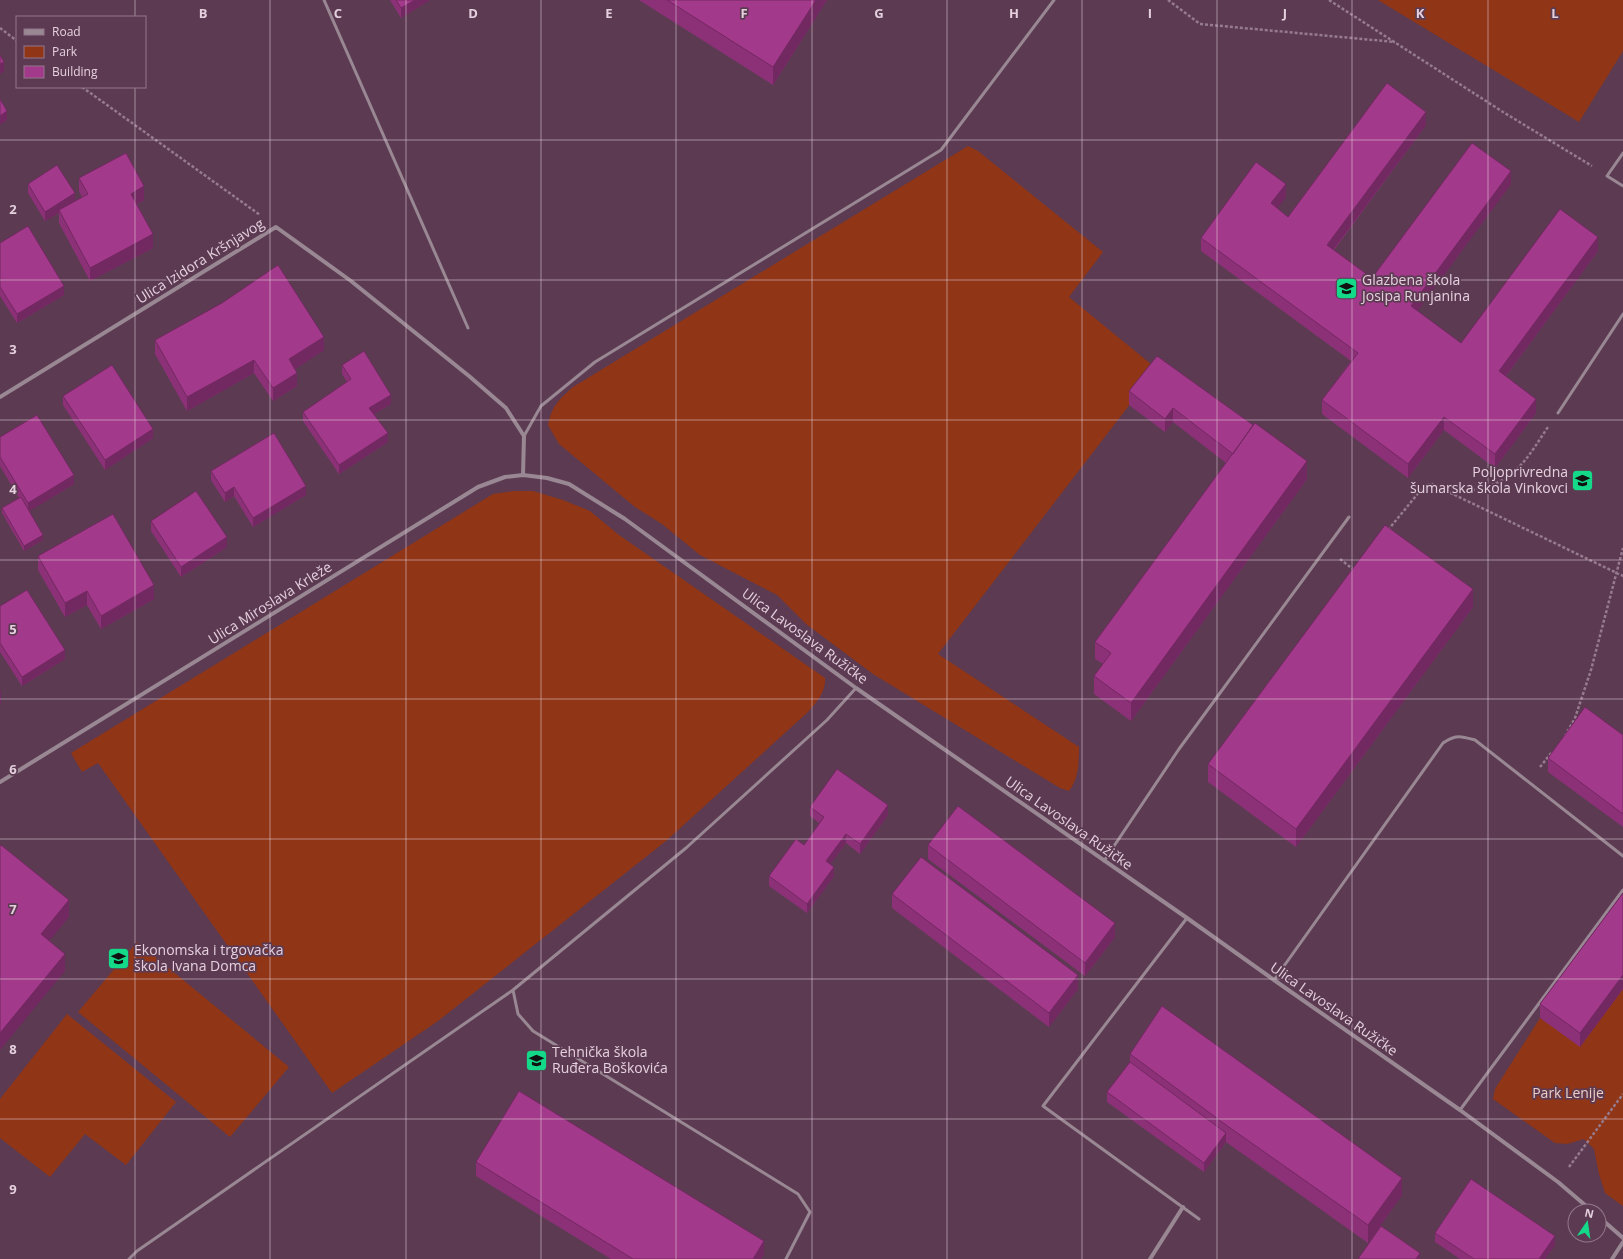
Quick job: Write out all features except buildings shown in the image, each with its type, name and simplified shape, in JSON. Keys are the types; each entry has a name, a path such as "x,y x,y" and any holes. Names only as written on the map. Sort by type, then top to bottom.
{"street":[{"name":"Ulica Izidora Kršnjavog","path":"0,397 276,227 351,281 469,376 506,408 524,436"},
{"path":"523,475 524,436"},
{"name":"Ulica Lavoslava Ružičke","path":"523,475 547,478 570,484 625,519 856,688 1460,1110 1558,1182 1583,1203"},
{"name":"Ulica Miroslava Krleže","path":"0,782 478,487 505,477 523,475"},
{"path":"1150,1259 1183,1207"},
{"path":"1607,1224 1623,1238"},
{"path":"1612,1259 1623,1242"}],"lane":[{"path":"324,0 468,328"},
{"path":"524,436 541,406 595,362 941,150 1054,0"},
{"path":"1623,153 1607,176 1623,186"},
{"path":"1558,413 1623,314"},
{"path":"1104,861 1179,749 1349,517"},
{"path":"129,1259 150,1242 513,990 686,848 827,720 856,688"},
{"path":"1274,980 1443,742 1452,737 1464,737 1475,740 1623,856"},
{"path":"1460,1110 1623,890"},
{"path":"1187,918 1043,1106 1199,1218"},
{"path":"513,990 518,1014 533,1032 798,1194 810,1212 786,1259"}],"path":[{"path":"1168,0 1200,24 1395,42"},
{"path":"1329,0 1503,112 1607,176"},
{"path":"0,28 16,40"},
{"path":"83,88 276,227"},
{"path":"1452,494 1486,487 1504,479 1521,467 1558,413"},
{"path":"1385,534 1425,485 1432,484 1623,576"},
{"path":"1326,547 1356,571"},
{"path":"1562,741 1575,718 1590,670 1623,548"},
{"path":"1529,782 1557,747"},
{"path":"1558,1182 1623,1094"}],"green space":[{"path":"1378,0 1623,0 1623,51 1579,122"},
{"path":"968,146 978,151 1103,252 1069,297 1157,369 938,654 1079,747 1077,775 1069,791 1060,788 873,674 806,624 777,595 700,555 662,524 635,507 559,444 548,425 552,412 557,403 573,387"},
{"path":"514,491 533,491 563,500 590,511 619,535 825,678 824,688 818,701 808,712 666,841 438,1021 332,1093 98,763 82,772 71,753 493,494"},
{"path":"137,942 289,1067 230,1137 78,1012"},
{"name":"Park Lenije","path":"1623,989 1623,1206 1605,1193 1599,1174 1594,1149 1584,1139 1567,1144 1555,1143 1493,1099 1495,1089 1540,1018"},
{"path":"67,1014 176,1102 126,1165 85,1134 50,1177 0,1138 0,1099"}],"place":[{"name":"Glazbena škola Josipa Runjanina","path":"1346,288"},
{"name":"Poljoprivredna šumarska škola Vinkovci","path":"1583,480"},
{"name":"Ekonomska i trgovačka škola Ivana Domca","path":"118,958"},
{"name":"Tehnička škola Ruđera Boškovića","path":"537,1060"}]}
